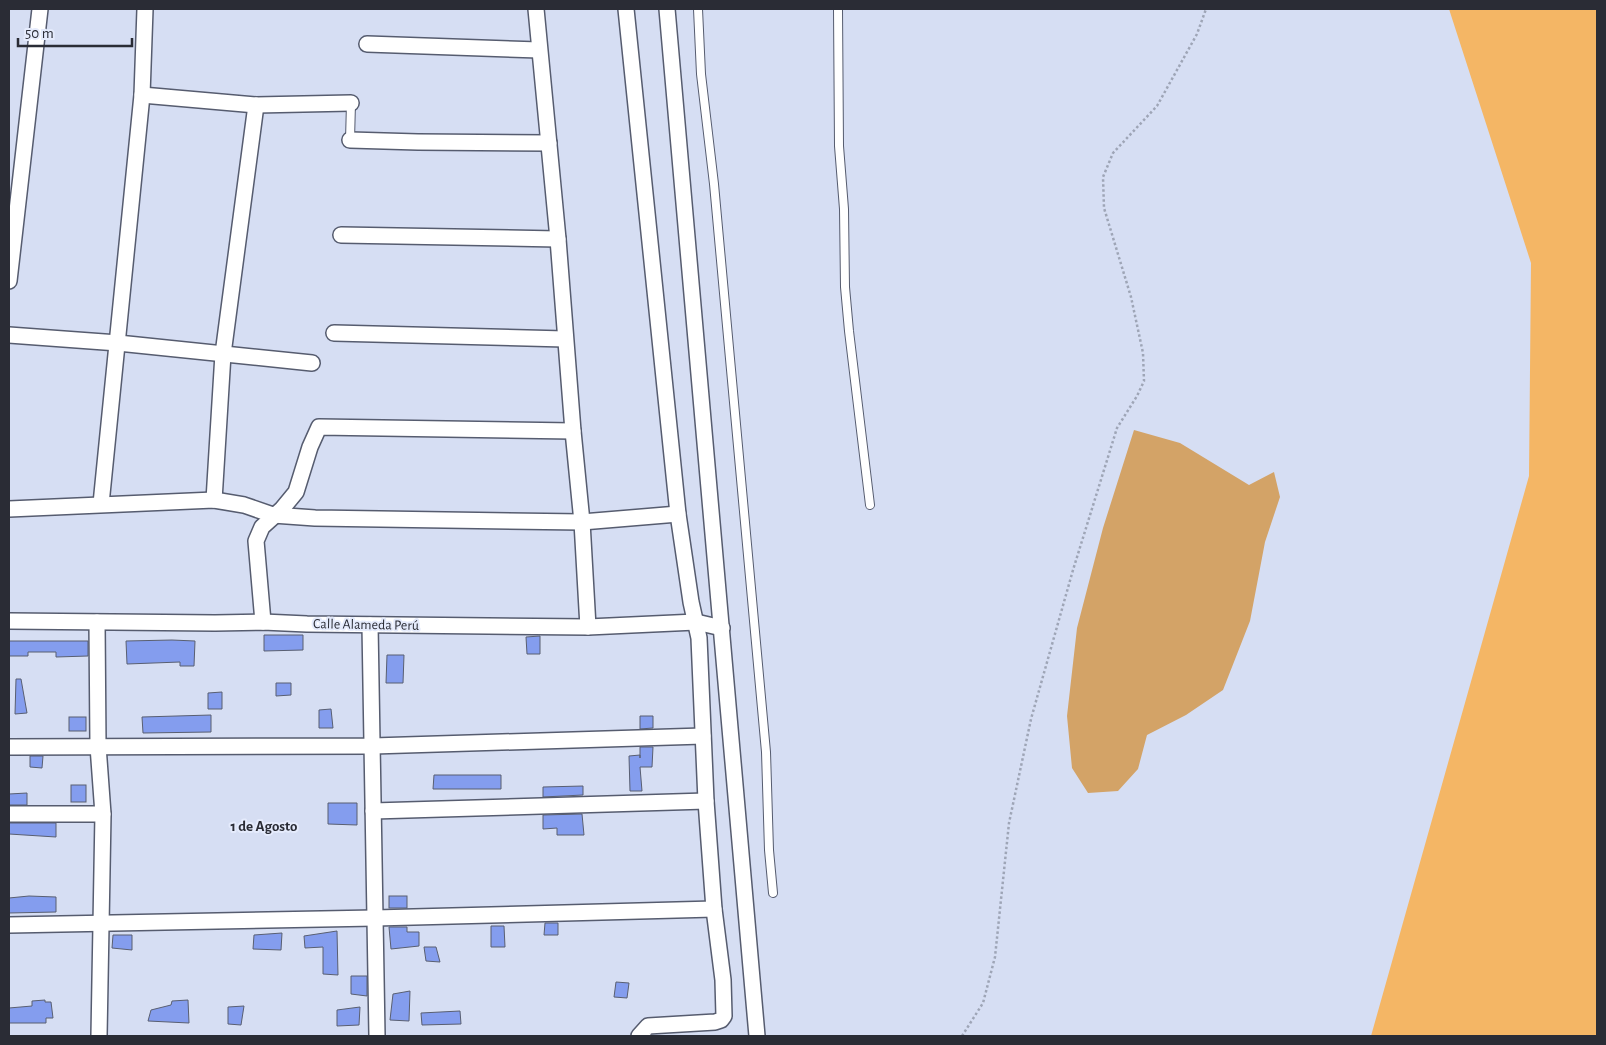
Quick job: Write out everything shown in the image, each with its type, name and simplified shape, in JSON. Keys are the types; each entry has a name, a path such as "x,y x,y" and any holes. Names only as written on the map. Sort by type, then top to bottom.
{"street":[{"path":"9,281 40,9"},
{"path":"101,504 142,95 145,9"},
{"path":"536,9 582,522 588,627"},
{"path":"626,9 678,514 691,602 699,638 706,801 714,909 723,980 724,1016 721,1020 715,1022 648,1026 639,1036"},
{"path":"667,9 757,1036"},
{"path":"367,44 539,50"},
{"path":"142,95 256,105 351,103"},
{"path":"214,500 223,354 256,105"},
{"path":"350,140 549,143"},
{"path":"341,235 558,239"},
{"path":"334,333 565,339"},
{"path":"9,335 118,343 312,363"},
{"path":"263,622 256,541 262,527 273,515 282,509 296,492 310,447 319,428 573,431"},
{"path":"9,509 214,500 244,505 273,515 315,518 582,522 678,514"},
{"name":"Calle Alameda Perú","path":"9,621 215,624 263,622 588,627 696,622 722,628"},
{"path":"97,622 98,746 103,814 99,1036"},
{"path":"370,625 378,1036"},
{"path":"9,747 373,746 703,736"},
{"path":"373,811 706,801"},
{"path":"9,814 103,814"},
{"path":"9,925 714,909"}],"lane":[{"path":"698,9 701,74 714,184 766,752 769,850 773,893"},
{"path":"838,9 839,146 844,209 845,287 848,331 870,505"},
{"path":"350,140 351,103"}],"path":[{"path":"962,1036 984,1002 995,957 1009,823 1036,700 1117,428 1144,381 1143,353 1131,297 1104,208 1102,177 1113,153 1157,106 1197,34 1206,9"}],"shaded area":[{"path":"1449,9 1597,9 1597,1036 1371,1036 1529,476 1531,263"},
{"path":"1134,430 1180,443 1249,485 1274,472 1280,497 1265,542 1250,621 1223,690 1186,715 1147,735 1138,769 1118,791 1088,793 1072,768 1067,716 1077,628 1103,528"}],"building":[{"path":"264,635 303,635 303,650 264,651"},
{"path":"540,636 540,654 527,654 526,637"},
{"path":"9,641 88,641 88,656 56,657 56,652 28,652 28,656 9,656"},
{"path":"126,641 195,641 194,666 180,666 180,662 127,664"},
{"path":"387,655 404,655 403,683 386,683"},
{"path":"16,679 21,679 27,713 15,714"},
{"path":"276,683 291,683 291,695 276,696"},
{"path":"222,692 222,709 208,709 208,693"},
{"path":"331,709 333,728 319,728 319,710"},
{"path":"211,715 211,732 143,733 142,717"},
{"path":"640,716 653,716 653,728 640,729"},
{"path":"69,717 86,717 86,731 69,731"},
{"path":"640,747 653,747 652,767 640,767 642,791 630,791 629,756 640,755"},
{"path":"30,756 43,756 42,768 30,767"},
{"path":"434,775 501,775 501,789 433,789"},
{"path":"71,785 86,785 86,802 71,802"},
{"path":"583,786 583,795 543,797 543,787"},
{"path":"27,793 27,805 9,805 9,794"},
{"path":"328,803 357,803 357,825 328,824"},
{"path":"582,814 584,835 557,835 557,828 543,829 543,815"},
{"path":"9,823 56,823 56,837 9,834"},
{"path":"29,896 56,897 56,912 9,913 9,898"},
{"path":"389,896 407,896 407,908 389,908"},
{"path":"545,923 558,923 558,935 544,935"},
{"path":"491,926 504,926 505,947 491,947"},
{"path":"389,927 407,927 407,932 419,932 419,946 391,949"},
{"path":"337,931 338,975 323,974 323,947 305,948 304,936"},
{"path":"282,933 281,950 253,949 254,935"},
{"path":"113,935 132,935 132,950 112,948"},
{"path":"424,947 436,947 440,962 426,961"},
{"path":"351,976 367,976 367,996 351,994"},
{"path":"616,982 629,983 627,998 614,997"},
{"path":"410,991 409,1021 390,1020 393,994"},
{"path":"45,1000 45,1002 51,1002 53,1018 46,1018 46,1023 9,1023 9,1008 32,1006 32,1001"},
{"path":"188,1000 189,1023 148,1021 151,1010 171,1005 172,1001"},
{"path":"244,1006 241,1025 228,1024 228,1007"},
{"path":"360,1007 359,1025 337,1026 337,1010"},
{"path":"460,1011 461,1024 422,1025 421,1013"}],"district":[{"name":"1 de Agosto","path":"264,826"}]}
